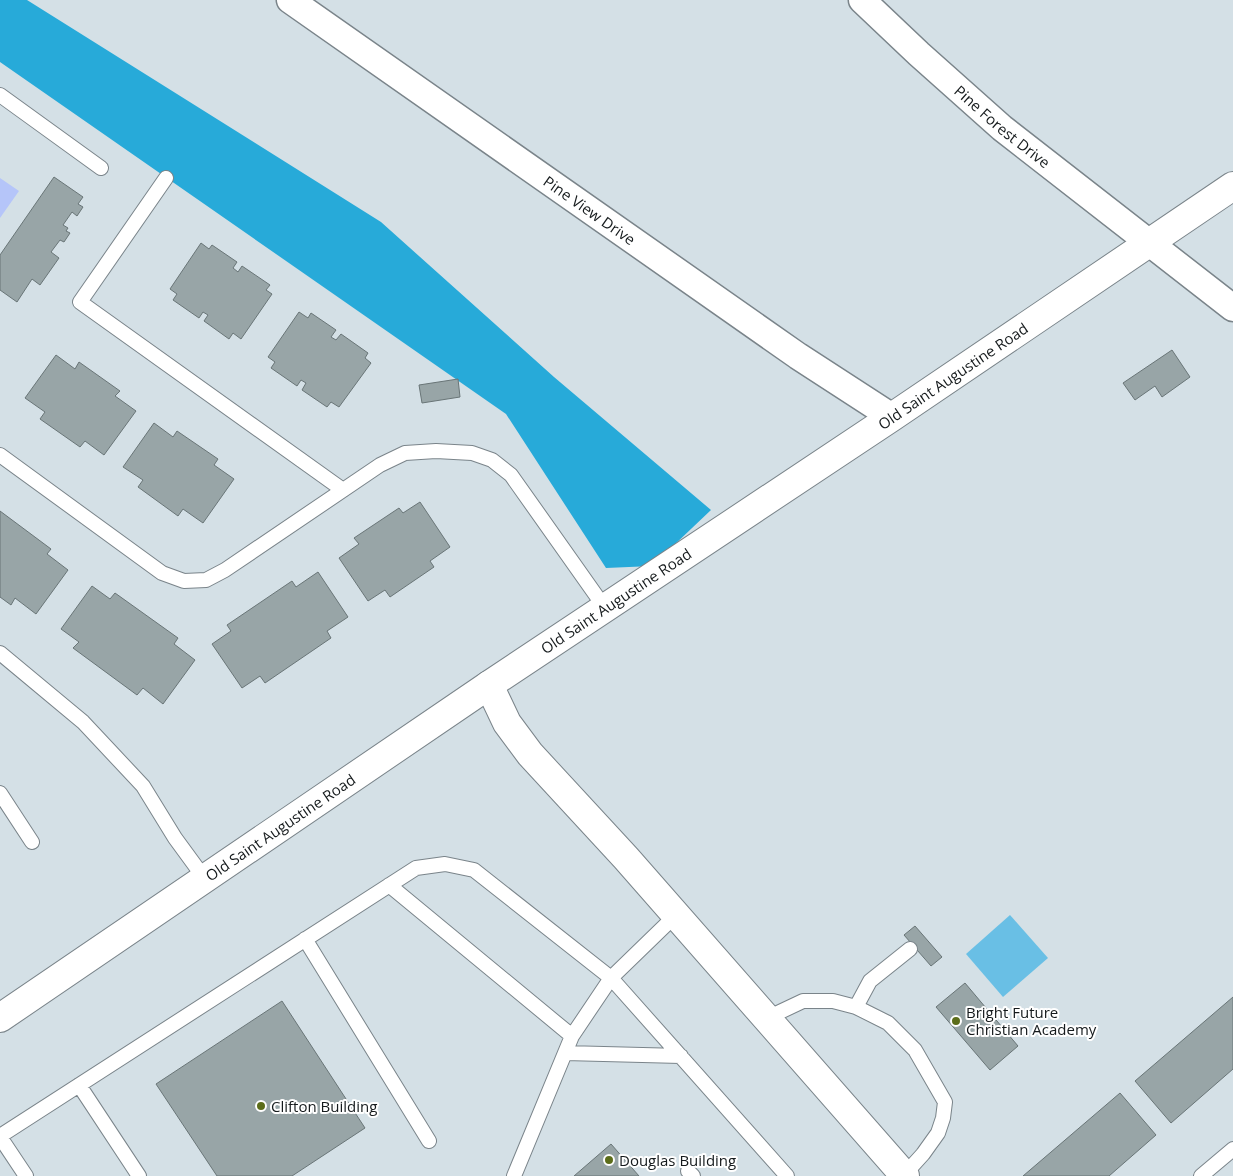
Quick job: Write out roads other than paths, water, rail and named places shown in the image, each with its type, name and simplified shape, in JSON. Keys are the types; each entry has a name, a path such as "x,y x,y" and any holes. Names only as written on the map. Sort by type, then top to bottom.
{"street":[{"name":"Pine View Drive","path":"290,0 798,356 892,417"},
{"name":"Pine Forest Drive","path":"862,0 1002,128 1233,308"},
{"name":"Old Saint Augustine Road","path":"0,1018 489,686 892,417 1233,186"},
{"path":"489,686 508,723 530,754 676,914 904,1176"}],"lane":[{"path":"0,95 101,168"},
{"path":"166,178 80,302 343,490"},
{"path":"0,455 162,573 184,581 206,580 225,570 380,464 405,453 436,451 472,453 492,460 511,475 605,608"},
{"path":"0,653 83,722 143,786 175,838 205,879"},
{"path":"0,792 32,842"},
{"path":"26,1176 0,1136 416,868 445,864 474,870 611,978 785,1175"},
{"path":"389,885 572,1036"},
{"path":"514,1176 572,1036 611,978 676,914"},
{"path":"305,939 429,1141"},
{"path":"856,1007 870,981 910,949"},
{"path":"767,1018 803,1001 833,1001 856,1007 888,1023 915,1050 945,1102 938,1133 904,1176"},
{"path":"565,1053 681,1056"},
{"path":"79,1085 139,1176"},
{"path":"1201,1176 1233,1149"}],"place":[{"name":"Bright Future Christian Academy","path":"956,1021"},
{"name":"Clifton Building","path":"261,1106"},
{"name":"Douglas Building","path":"609,1160"}]}
